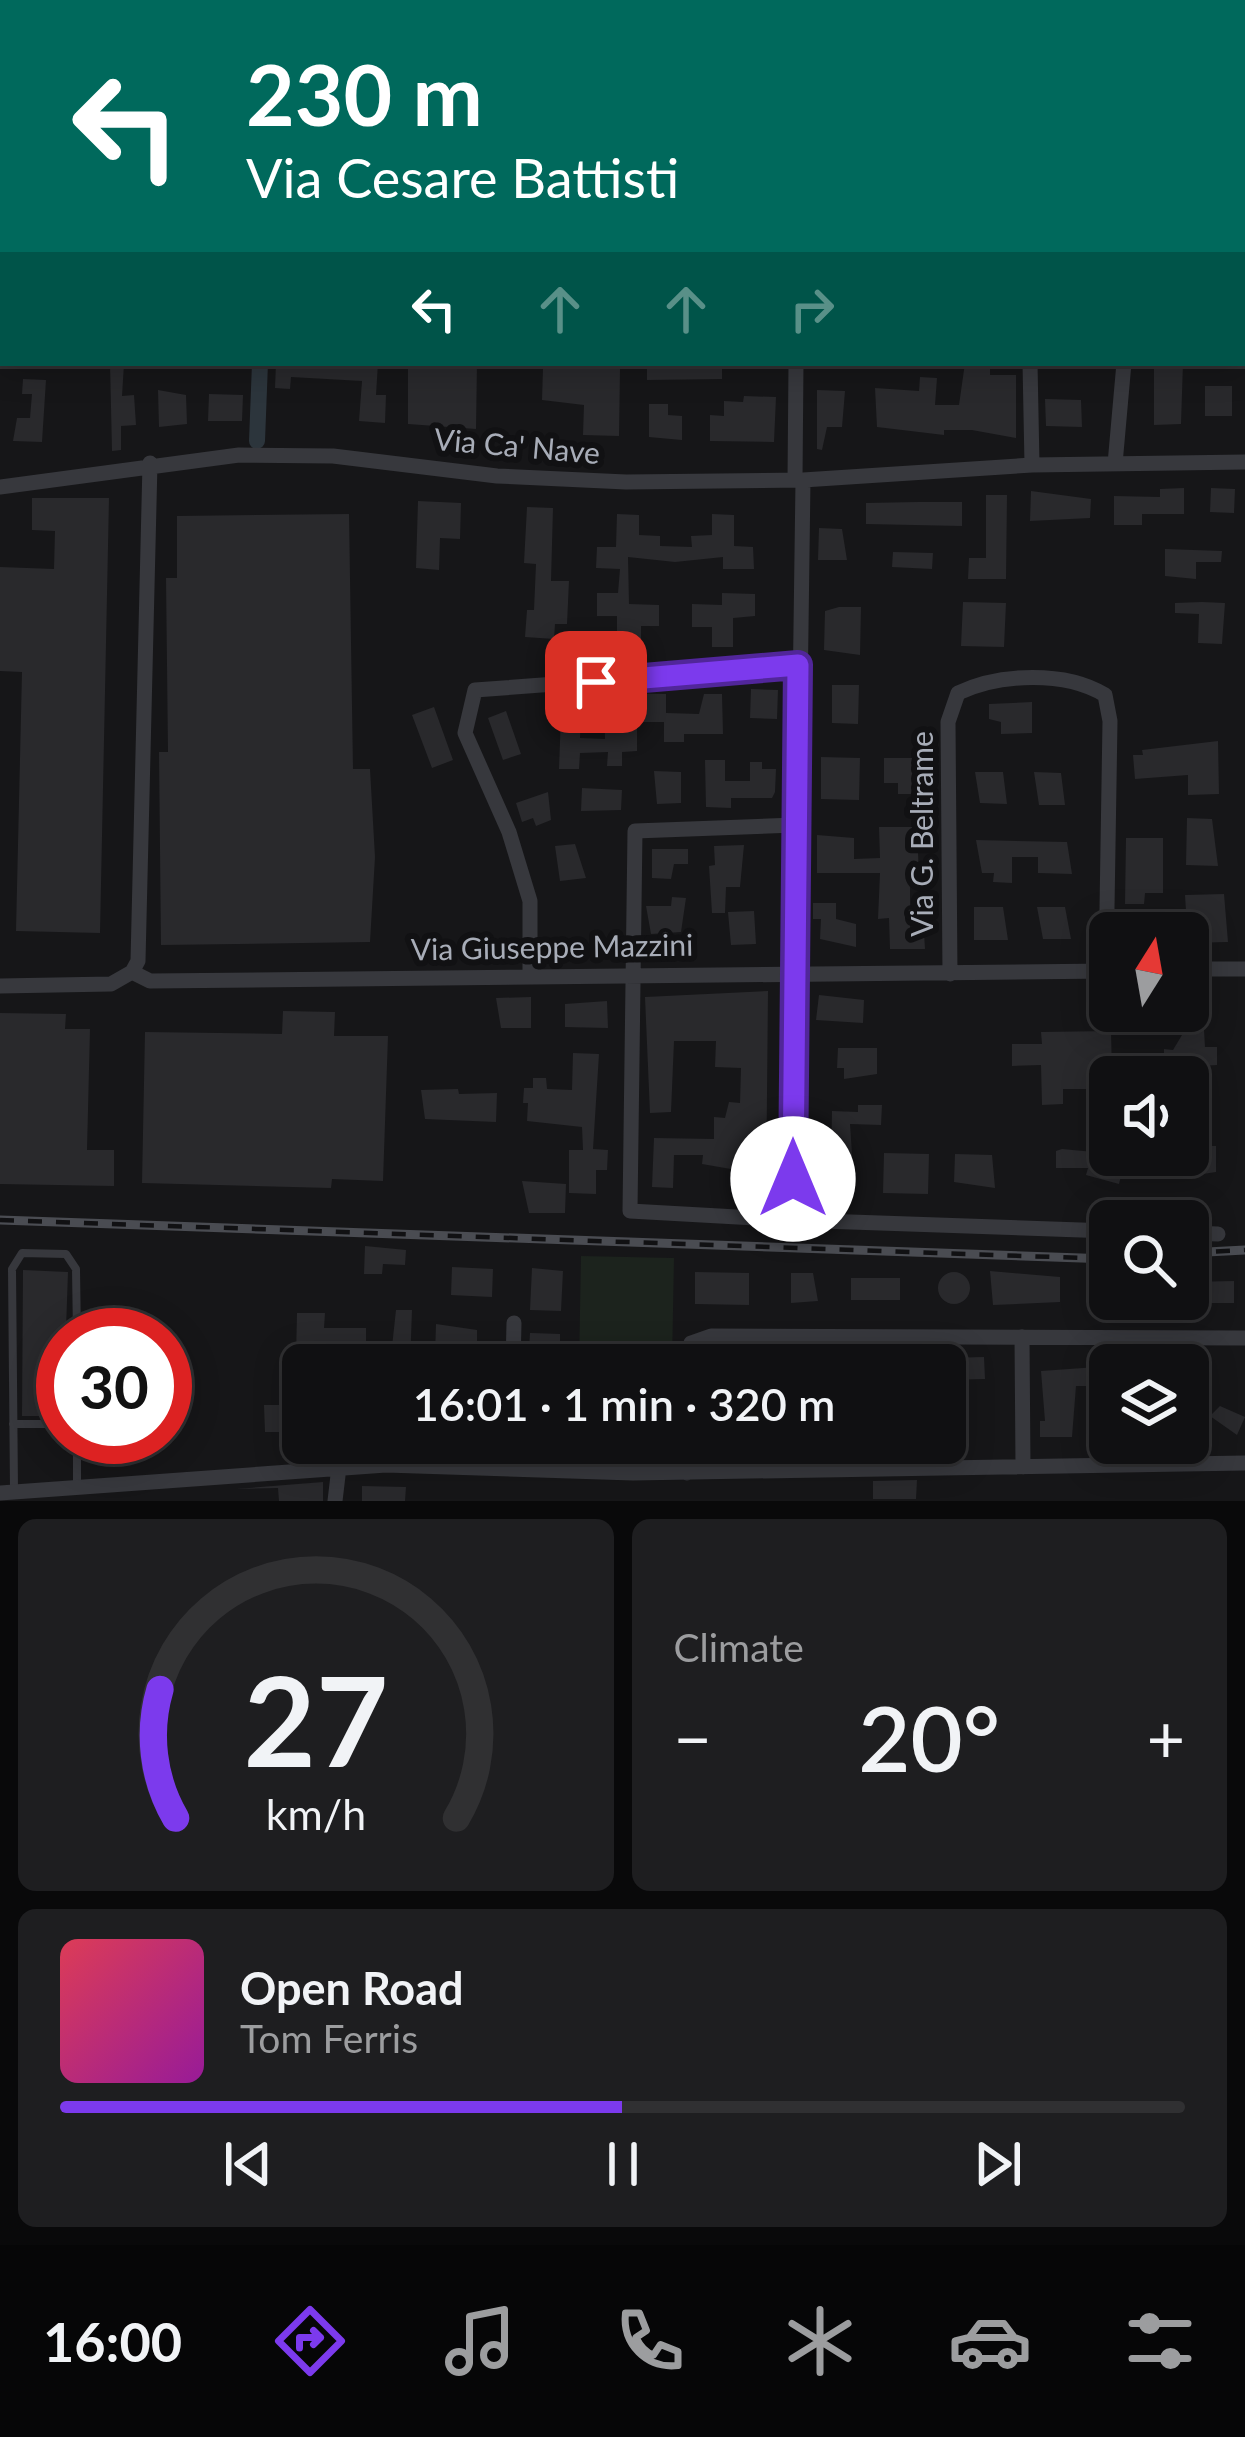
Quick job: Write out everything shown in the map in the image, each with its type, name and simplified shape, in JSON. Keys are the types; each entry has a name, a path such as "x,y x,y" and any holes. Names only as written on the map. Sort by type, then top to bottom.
{"street":[{"path":"793,1220 796,366"},
{"path":"1030,366 1032,465"},
{"path":"1115,464 1124,366"},
{"name":"Via Ca' Nave","path":"0,487 150,463 239,455 334,456 558,480 799,479 1032,465 1245,462"},
{"path":"132,972 138,961 150,463"},
{"path":"530,976 530,901 509,832 465,733 475,690 798,665"},
{"name":"Via G. Beltrame","path":"950,974 948,722 958,693 983,681 1079,679 1106,695 1108,912"},
{"path":"795,825 635,831 630,1211 1089,1230"},
{"path":"1209,969 1245,969"},
{"name":"Via Giuseppe Mazzini","path":"0,986 111,984 132,972 150,981 1089,971"},
{"path":"1209,1234 1218,1234"},
{"path":"514,1323 514,1344"},
{"path":"692,1344 711,1336 1245,1338"},
{"path":"1022,1337 1023,1467"},
{"path":"7,1492 433,1464 687,1473 1245,1463"},
{"path":"687,1464 687,1473"},
{"path":"335,1501 339,1467"}],"lane":[{"path":"7,1492 13,1424 12,1269 22,1253 66,1254 76,1269 77,1308"},
{"path":"13,1424 36,1424"},
{"path":"77,1464 77,1488"}],"shaded area":[{"path":"581,1256 674,1258 672,1344 579,1344"}],"building":[{"path":"110,366 124,366 122,396 134,395 136,425 121,426 121,450 112,451"},
{"path":"276,366 378,366 376,395 386,395 385,423 359,421 362,381 291,377 290,389 275,388"},
{"path":"477,366 476,429 408,424 408,367"},
{"path":"647,366 722,366 722,379 647,380"},
{"path":"965,366 990,366 990,375 1016,375 1016,438 972,430 944,430 944,435 877,427 875,388 919,391 920,377 937,378 935,405 959,405"},
{"path":"1154,366 1183,366 1181,424 1154,425"},
{"path":"543,368 620,369 619,436 583,435 584,405 542,400"},
{"path":"23,379 46,380 42,442 13,441 17,418 30,418 32,394 22,394"},
{"path":"1205,386 1232,386 1232,416 1205,416"},
{"path":"158,390 186,395 187,424 159,427"},
{"path":"817,390 845,391 842,427 827,427 822,450 817,449"},
{"path":"209,394 243,395 242,421 208,421"},
{"path":"744,396 776,397 774,442 710,441 710,415 724,416 724,401 743,402"},
{"path":"1045,399 1081,400 1082,427 1046,426"},
{"path":"649,404 668,404 668,415 682,416 682,440 649,437"},
{"path":"1184,488 1184,514 1142,514 1142,525 1114,525 1114,496 1160,497 1160,489"},
{"path":"1211,488 1235,489 1234,513 1210,512"},
{"path":"1031,491 1091,499 1090,518 1030,521"},
{"path":"986,495 1007,495 1006,579 968,579 969,558 986,558"},
{"path":"32,498 109,498 100,933 16,931 22,672 0,671 0,567 54,569 55,531 32,530"},
{"path":"418,501 461,503 460,539 440,538 439,570 416,568"},
{"path":"962,502 962,526 866,524 866,503"},
{"path":"527,507 553,508 551,581 569,581 567,624 555,624 554,639 525,637 527,610 534,610 536,564 524,563"},
{"path":"349,514 353,769 370,769 375,857 370,942 161,945 159,752 168,752 166,578 177,578 177,516"},
{"path":"617,514 639,515 639,535 660,536 660,546 692,547 691,536 712,535 712,514 734,515 734,546 753,547 754,569 723,569 723,557 675,562 628,557 629,604 659,605 659,626 641,626 641,647 617,647 617,616 597,616 597,593 618,593 620,569 596,568 597,547 616,547"},
{"path":"819,528 842,529 847,560 818,560"},
{"path":"1165,549 1222,551 1221,562 1196,562 1196,579 1165,576"},
{"path":"893,552 933,553 932,569 892,567"},
{"path":"722,593 755,594 755,616 733,618 733,647 712,647 712,627 692,627 692,604 722,605"},
{"path":"963,602 1006,603 1004,647 961,646"},
{"path":"1175,603 1225,603 1222,644 1198,643 1199,614 1175,613"},
{"path":"861,607 860,655 824,650 825,611"},
{"path":"832,685 859,685 858,724 832,723"},
{"path":"751,689 778,690 777,719 750,718"},
{"path":"604,693 666,694 666,713 699,714 704,694 722,694 723,734 684,734 684,742 664,742 664,722 637,722 637,751 622,752 622,766 607,766 608,752 580,753 579,769 559,769 561,715 581,716 580,738 605,739"},
{"path":"1032,702 1032,733 1001,734 1001,722 989,719 989,704"},
{"path":"434,707 453,760 432,768 412,715"},
{"path":"506,711 521,754 503,760 488,718"},
{"path":"1218,741 1219,794 1188,795 1188,775 1135,779 1133,755 1143,755 1142,750"},
{"path":"821,757 860,758 859,800 821,799"},
{"path":"884,758 913,758 913,794 898,794 898,783 884,783"},
{"path":"705,760 725,760 725,781 750,781 750,762 762,762 762,769 776,769 772,798 731,798 731,808 706,807"},
{"path":"654,771 681,772 681,803 657,804"},
{"path":"975,772 1003,772 1007,804 980,803"},
{"path":"1034,772 1061,773 1065,805 1039,805"},
{"path":"582,788 622,790 621,810 581,811"},
{"path":"548,792 551,820 536,826 533,818 522,822 516,803"},
{"path":"1187,818 1212,819 1218,866 1186,865"},
{"path":"879,827 917,827 919,877 910,877 910,933 924,933 925,949 890,949 889,918 878,919 880,873 817,873 817,835 854,838 854,859 880,858"},
{"path":"1126,838 1163,838 1163,893 1145,893 1144,904 1125,904"},
{"path":"976,840 1067,842 1072,874 1038,873 1038,857 1012,857 1012,883 993,882 994,873 982,873"},
{"path":"575,844 586,878 560,881 555,846"},
{"path":"744,845 740,887 726,887 725,913 712,913 709,866 715,865 714,846"},
{"path":"652,849 688,849 688,864 674,864 671,879 652,878"},
{"path":"1224,894 1228,942 1209,942 1209,912 1186,912 1185,895"},
{"path":"672,897 686,898 681,932 651,934 646,906 671,906"},
{"path":"813,903 836,903 836,919 856,924 856,947 820,939 821,919 813,919"},
{"path":"974,907 1003,907 1008,940 974,940"},
{"path":"1037,907 1065,907 1071,939 1043,939"},
{"path":"754,911 756,944 731,945 728,912"},
{"path":"768,991 766,1199 747,1199 748,1172 702,1164 703,1155 674,1155 673,1188 652,1187 654,1138 714,1139 714,1117 725,1118 729,1102 740,1103 741,1068 715,1067 716,1041 674,1041 671,1112 650,1113 645,997"},
{"path":"819,995 864,1000 863,1023 816,1020"},
{"path":"531,997 531,1028 501,1028 496,998"},
{"path":"607,1001 608,1028 565,1027 565,1004"},
{"path":"283,1011 335,1012 334,1036 388,1036 383,1181 332,1179 331,1188 142,1183 145,1032 282,1034"},
{"path":"0,1013 66,1014 65,1029 90,1029 87,1150 114,1150 114,1186 0,1184"},
{"path":"1041,1032 1111,1032 1112,1056 1089,1056 1088,1089 1063,1089 1063,1104 1042,1105 1041,1065 1012,1066 1012,1044 1042,1044"},
{"path":"1184,1032 1204,1032 1205,1047 1217,1047 1217,1065 1209,1066 1209,1056 1164,1056 1164,1049 1173,1050"},
{"path":"838,1048 877,1048 877,1074 844,1079 844,1068 837,1068"},
{"path":"573,1053 599,1054 593,1149 608,1150 607,1170 596,1170 596,1194 569,1193 569,1150 583,1150 582,1127 527,1121 528,1103 523,1103 524,1088 533,1088 533,1078 546,1078 547,1089 572,1090"},
{"path":"458,1089 459,1094 497,1093 496,1122 425,1119 421,1090"},
{"path":"858,1105 882,1105 881,1125 850,1124 854,1184 821,1184 821,1165 831,1165 832,1111 858,1112"},
{"path":"1209,1146 1216,1146 1216,1172 1209,1173"},
{"path":"1056,1151 1089,1152 1089,1176 1088,1168 1056,1168"},
{"path":"884,1153 929,1154 928,1194 883,1193"},
{"path":"955,1154 992,1155 995,1188 954,1182"},
{"path":"1090,1176 1121,1176 1119,1184"},
{"path":"522,1181 566,1184 565,1213 529,1213"},
{"path":"365,1246 406,1250 405,1265 383,1264 382,1274 364,1274"},
{"path":"452,1267 493,1269 492,1297 451,1295"},
{"path":"532,1268 563,1271 561,1311 530,1310"},
{"path":"23,1270 68,1272 67,1308 36,1308 36,1416 22,1416"},
{"path":"990,1271 1060,1277 1060,1302 993,1305"},
{"path":"695,1272 749,1273 749,1305 695,1304"},
{"path":"954,1272 965,1277 970,1288 965,1299 954,1304 943,1299 938,1288 943,1277"},
{"path":"791,1273 813,1273 818,1301 791,1303"},
{"path":"851,1278 900,1278 900,1300 851,1300"},
{"path":"1234,1281 1234,1303 1209,1303 1209,1282"},
{"path":"396,1310 412,1310 411,1344 392,1344"},
{"path":"297,1313 325,1313 324,1328 366,1328 366,1344 296,1344"},
{"path":"436,1324 477,1330 477,1344 435,1344"},
{"path":"530,1333 560,1334 560,1344 529,1344"},
{"path":"966,1357 984,1357 985,1379 966,1379"},
{"path":"1089,1368 1089,1386 1076,1386 1072,1437 1040,1437 1040,1421 1045,1421 1041,1371"},
{"path":"264,1405 282,1405 282,1432 265,1432"},
{"path":"1220,1406 1245,1417 1237,1435 1210,1416"},
{"path":"917,1480 916,1499 873,1499 873,1481"},
{"path":"323,1482 323,1501 279,1501 278,1488 236,1489"},
{"path":"362,1486 406,1487 405,1501 362,1501"}],"waterway":[{"path":"257,441 260,366"}],"railway":[{"path":"0,1220 1089,1258"},
{"path":"1209,1252 1245,1250"}],"route":[{"path":"596,682 798,665 793,1179"}]}
